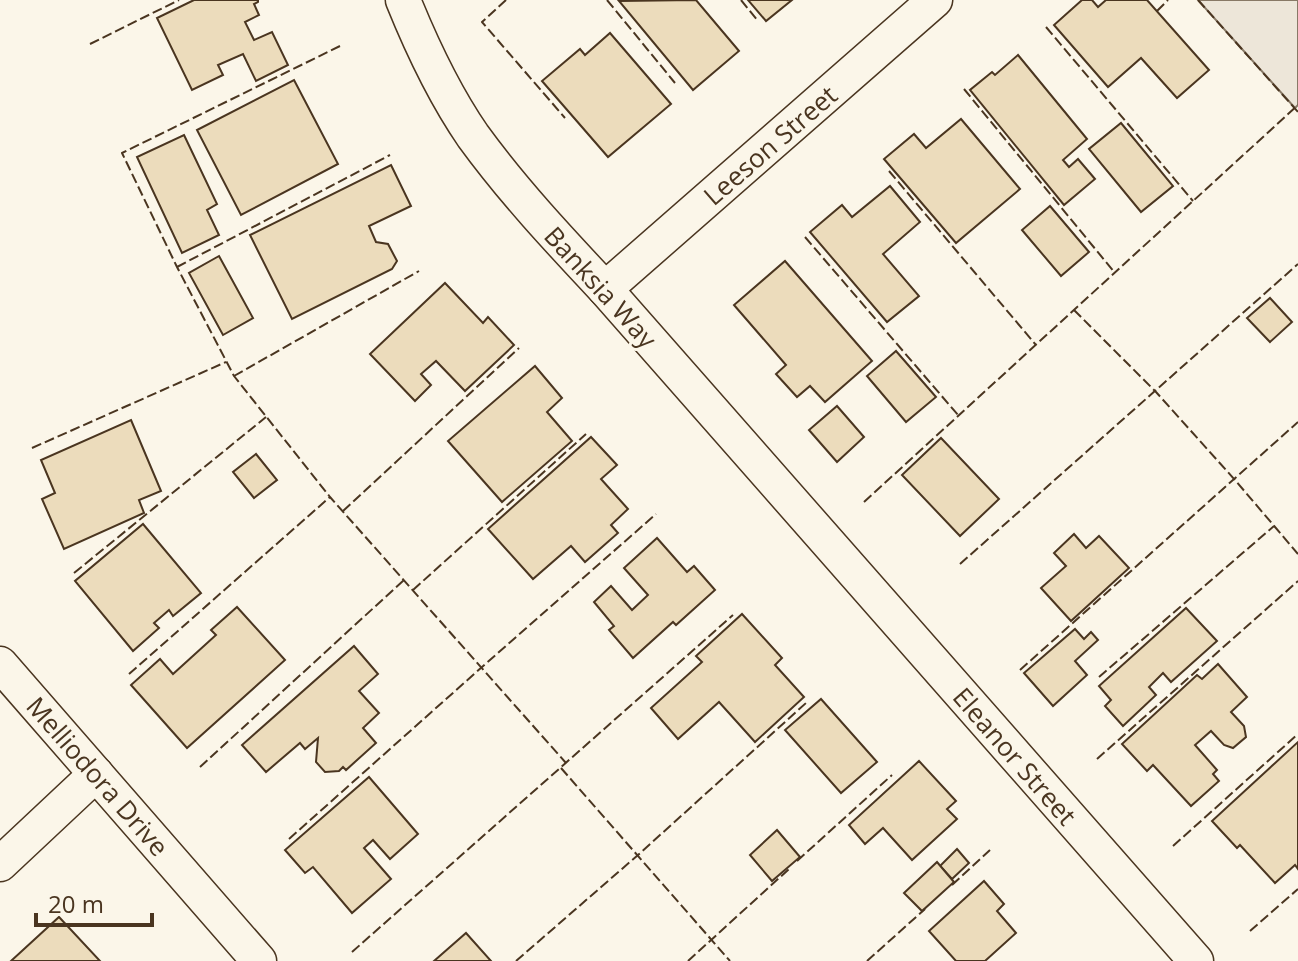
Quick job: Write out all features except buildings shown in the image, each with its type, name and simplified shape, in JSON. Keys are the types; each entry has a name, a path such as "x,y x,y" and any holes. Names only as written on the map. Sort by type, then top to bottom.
{"street":[{"name":"Banksia Way","path":"403,0 424,53 472,134 527,206 605,289 834,551"},
{"name":"Leeson Street","path":"605,289 935,0"},
{"name":"Eleanor Street","path":"834,551 1196,961"},
{"name":"Melliodora Drive","path":"0,664 259,961"},
{"path":"0,864 96,774"}],"shaded area":[{"path":"1198,0 1298,0 1298,105 1295,108"}],"fence":[{"path":"90,44 179,0"},
{"path":"506,0 482,22 565,118"},
{"path":"607,0 675,83"},
{"path":"741,0 758,21"},
{"path":"1157,11 1168,0"},
{"path":"1198,0 1298,112"},
{"path":"1046,27 1193,201"},
{"path":"340,46 122,153 234,376 330,497 566,763"},
{"path":"964,89 1115,273"},
{"path":"864,502 1298,105"},
{"path":"177,267 390,155"},
{"path":"889,171 1036,345"},
{"path":"805,237 958,415"},
{"path":"960,564 1298,264"},
{"path":"234,376 419,271"},
{"path":"1074,310 1156,392 1298,554"},
{"path":"343,511 519,348"},
{"path":"32,448 226,362"},
{"path":"74,573 266,417"},
{"path":"1020,670 1298,422"},
{"path":"413,590 586,434"},
{"path":"129,674 330,497"},
{"path":"289,839 656,514"},
{"path":"1099,677 1274,526"},
{"path":"200,767 404,580"},
{"path":"1097,759 1298,581"},
{"path":"352,952 733,615"},
{"path":"516,961 806,703"},
{"path":"1173,846 1298,734"},
{"path":"561,768 730,961"},
{"path":"797,861 892,775"},
{"path":"952,885 990,850"},
{"path":"688,961 789,869"},
{"path":"1250,931 1298,889"},
{"path":"867,961 925,909"}]}
